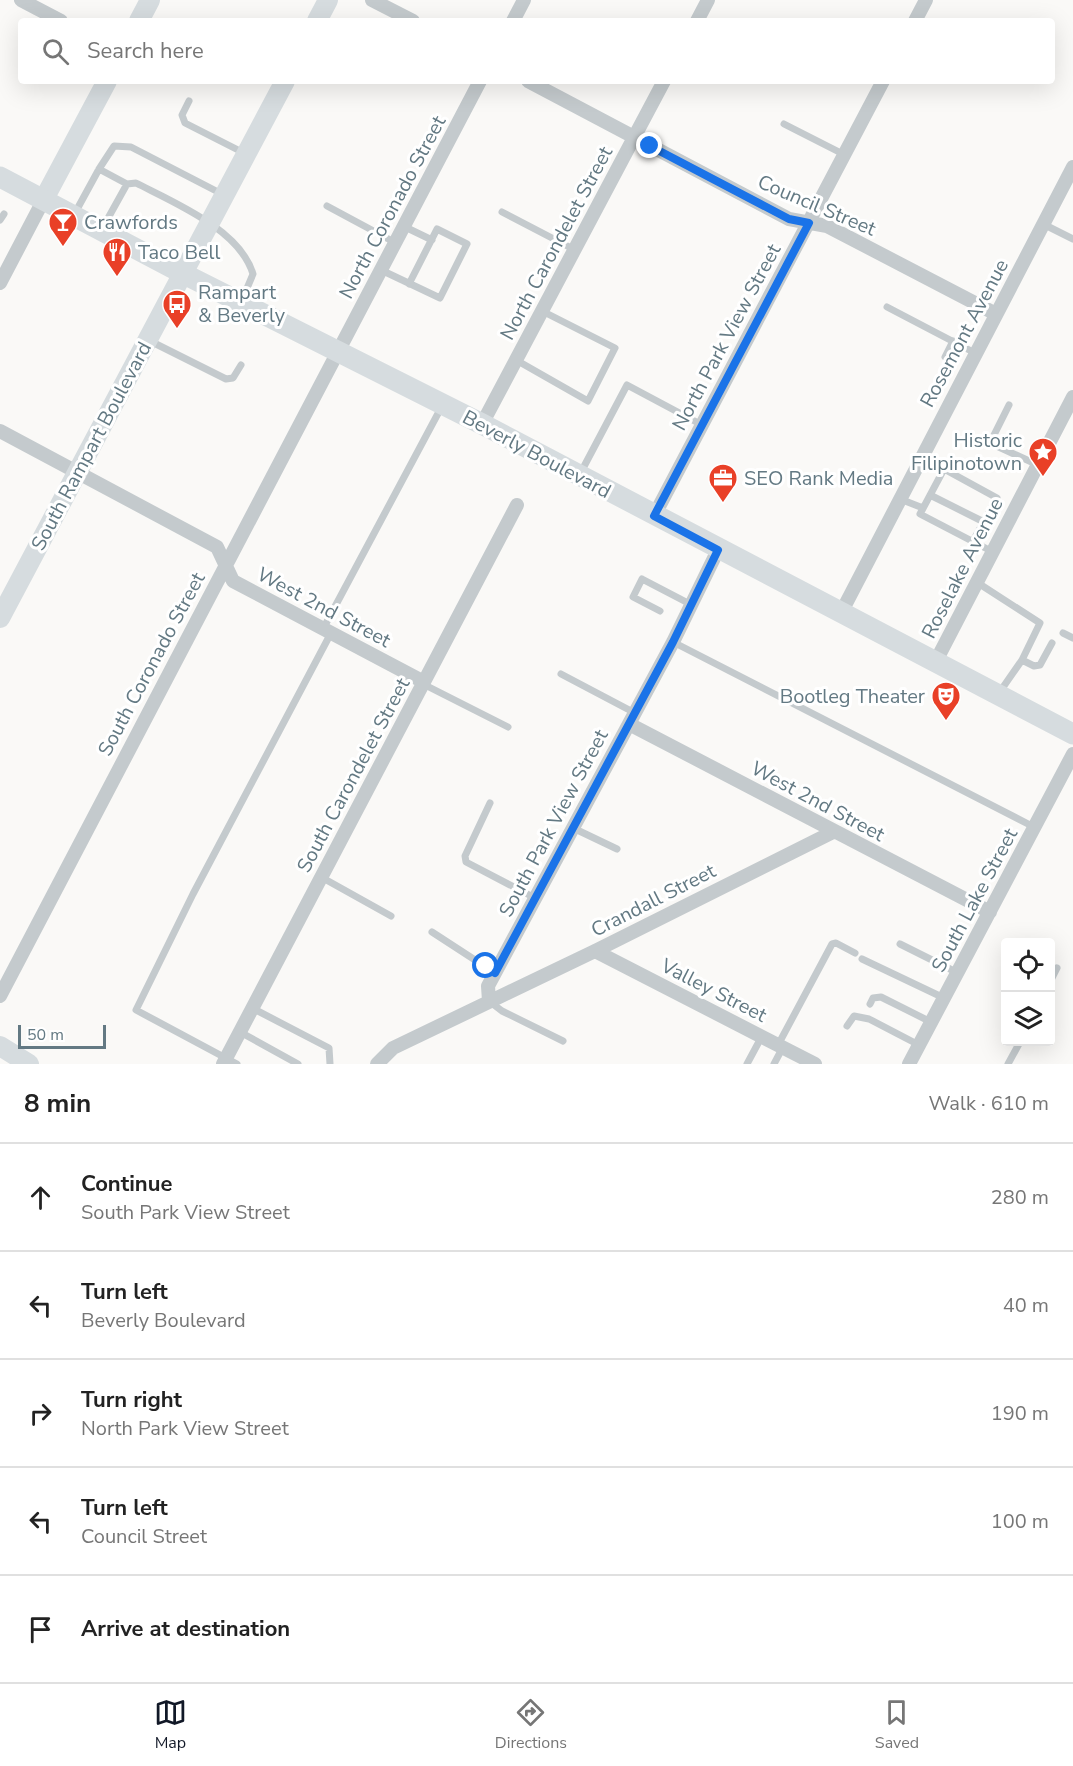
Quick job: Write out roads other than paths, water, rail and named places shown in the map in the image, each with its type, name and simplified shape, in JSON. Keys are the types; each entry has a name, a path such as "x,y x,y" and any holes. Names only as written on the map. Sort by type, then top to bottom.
{"main road":[{"name":"Beverly Boulevard","path":"0,177 182,273 482,424 718,550 1073,734"}],"street":[{"path":"21,0 55,18"},
{"path":"141,18 150,0"},
{"path":"319,18 328,0"},
{"path":"372,0 407,18"},
{"path":"515,18 524,0"},
{"path":"699,18 708,0"},
{"path":"917,18 926,0"},
{"path":"0,283 105,84"},
{"name":"South Rampart Boulevard","path":"0,618 283,84"},
{"name":"North Coronado Street","path":"338,351 478,84"},
{"name":"Council Street","path":"534,84 789,219 827,226 996,314"},
{"name":"North Carondelet Street","path":"482,424 662,84"},
{"name":"North Park View Street","path":"654,516 881,84"},
{"name":"Rosemont Avenue","path":"841,613 1073,167"},
{"name":"South Coronado Street","path":"0,996 338,351"},
{"name":"Roselake Avenue","path":"936,662 1073,397"},
{"name":"West 2nd Street","path":"0,431 78,470 216,547 233,581 423,683"},
{"name":"South Carondelet Street","path":"229,1062 252,1008 518,505"},
{"name":"South Park View Street","path":"489,1000 488,986 673,642 718,550"},
{"name":"West 2nd Street","path":"632,719 833,832 990,912"},
{"name":"South Lake Street","path":"909,1064 1073,754"},
{"name":"Crandall Street","path":"489,1000 596,951 833,832"},
{"name":"Valley Street","path":"596,951 815,1064"},
{"path":"384,1062 393,1048 489,1000"},
{"path":"0,1046 29,1064"}],"lane":[{"path":"189,101 182,115 185,123 246,154"},
{"path":"784,124 845,155"},
{"path":"73,215 114,146 131,147 224,195"},
{"path":"99,169 127,184 136,183 210,221 249,260 254,274 241,302"},
{"path":"102,230 127,184"},
{"path":"327,206 394,242"},
{"path":"502,212 574,249"},
{"path":"1043,224 1073,239"},
{"path":"403,226 432,240"},
{"path":"381,270 409,284 440,298 467,244 438,229 409,284"},
{"path":"887,307 975,353"},
{"path":"516,360 588,401 615,348 542,311"},
{"path":"147,340 226,380 232,378 241,365"},
{"path":"945,357 953,341"},
{"path":"579,476 627,385 702,425"},
{"path":"229,1062 136,1010 443,404"},
{"path":"1010,405 990,443 1038,465"},
{"path":"922,511 944,469 997,498 973,541"},
{"path":"930,495 984,522"},
{"path":"900,499 993,552"},
{"path":"660,611 633,597 642,579 690,604"},
{"path":"978,583 1040,622 1022,660 998,695"},
{"path":"1063,633 1073,638"},
{"path":"673,642 1034,827"},
{"path":"1022,660 1035,666 1040,665 1052,643"},
{"path":"561,674 632,719"},
{"path":"423,683 508,727"},
{"path":"489,803 465,856 466,862 535,897"},
{"path":"573,828 617,849"},
{"path":"321,877 391,916"},
{"path":"432,933 495,973"},
{"path":"774,1064 780,1046 832,944 836,943 855,953"},
{"path":"900,945 958,973"},
{"path":"862,959 944,998"},
{"path":"1055,972 1057,968"},
{"path":"870,1004 873,998 881,997 932,1022"},
{"path":"489,1000 502,1011 563,1041"},
{"path":"252,1008 329,1048 330,1064"},
{"path":"847,1026 854,1016 869,1019 919,1045"},
{"path":"240,1032 298,1064"},
{"path":"747,1064 762,1036"},
{"path":"1008,1064 1017,1046"}],"place":[{"name":"Crawfords","path":"63,248"},
{"name":"Taco Bell","path":"117,278"},
{"name":"Rampart & Beverly","path":"177,330"},
{"name":"Historic Filipinotown","path":"1043,478"},
{"name":"SEO Rank Media","path":"723,504"},
{"name":"Bootleg Theater","path":"946,722"}]}
